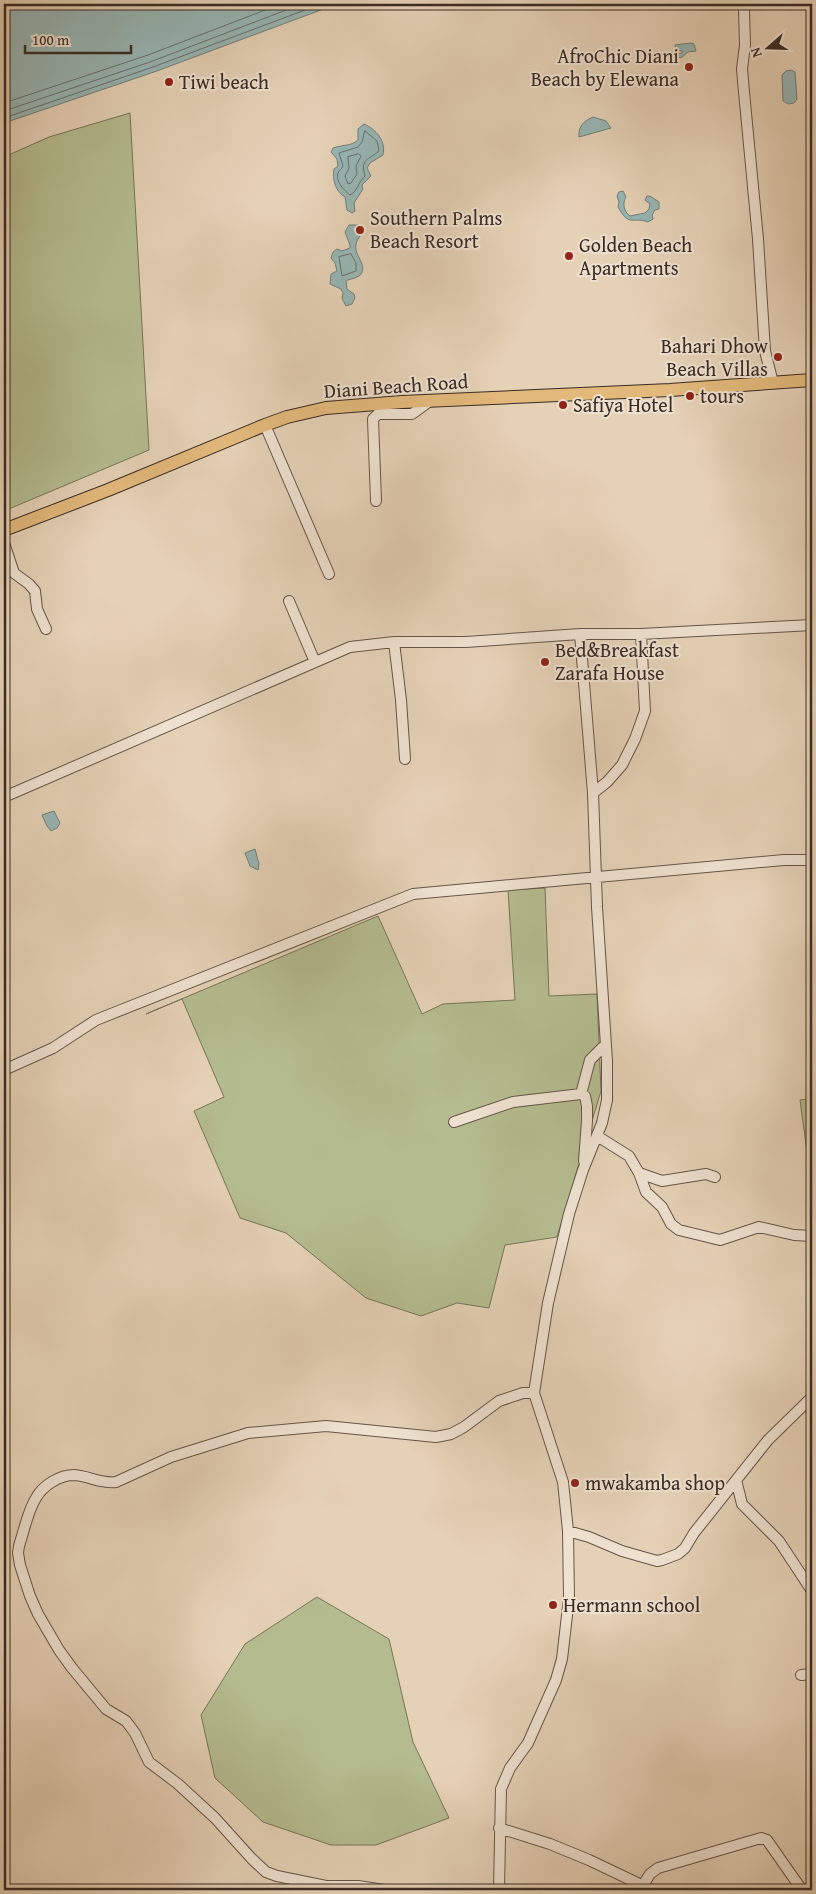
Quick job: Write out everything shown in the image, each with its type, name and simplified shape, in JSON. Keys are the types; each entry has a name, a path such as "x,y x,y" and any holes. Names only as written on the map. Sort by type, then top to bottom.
{"main road":[{"name":"Diani Beach Road","path":"4,530 108,490 265,425 287,417 326,408 430,401 670,390 812,380"}],"street":[{"path":"744,10 745,45 742,69 758,239 765,351 773,383"},
{"path":"376,501 373,418 378,414 412,414 430,401"},
{"path":"265,425 329,574"},
{"path":"4,543 14,573 35,591 36,609 46,629"},
{"path":"289,601 315,662"},
{"path":"4,797 350,647 394,642 466,642 580,634 642,638 812,624"},
{"path":"499,1890 501,1789 514,1761 528,1743 543,1712 559,1670 569,1598 568,1531 563,1482 534,1394 548,1303 569,1214 583,1170 597,1136 607,1100 600,984 593,793 580,634"},
{"path":"593,793 607,782 622,765 640,725 644,711 642,638"},
{"path":"394,642 401,700 405,759"},
{"path":"4,1070 53,1048 96,1020 401,897 432,891 784,860 812,860"},
{"path":"581,1094 590,1060 605,1045"},
{"path":"454,1122 513,1102 581,1094 585,1096 587,1106 583,1170"},
{"path":"597,1136 629,1156 640,1173 646,1192 662,1207 671,1224 679,1230 720,1240 759,1227 794,1235 812,1236"},
{"path":"640,1173 662,1181 706,1174 715,1177"},
{"path":"384,1890 358,1886 326,1886 266,1872 215,1818 178,1784 149,1762 135,1733 126,1721 106,1709 59,1650 30,1596 20,1565 19,1546 36,1498 58,1478 72,1475 107,1483 116,1482 171,1457 248,1433 326,1426 436,1437 451,1434 464,1427 500,1401 523,1393 534,1394"},
{"path":"568,1531 582,1534 638,1556 662,1560 678,1554 685,1548 694,1533 768,1440 812,1397"},
{"path":"736,1480 742,1504 779,1541 812,1591"},
{"path":"801,1675 812,1674"},
{"path":"499,1828 550,1844 648,1888 650,1874 658,1868 761,1838 767,1840 802,1890"}],"green space":[{"path":"130,113 149,450 4,511 4,157 49,137"},
{"path":"545,888 549,996 597,994 601,1091 557,1237 505,1245 489,1308 457,1303 421,1316 366,1298 286,1233 240,1218 194,1111 224,1097 182,999 146,1014 378,916 422,1014 443,1004 515,1000 508,890"},
{"path":"812,1098 812,1167 809,1167 800,1100"},
{"path":"317,1597 389,1639 413,1742 449,1818 376,1845 331,1845 263,1822 215,1778 201,1715 245,1644"}],"water":[{"path":"4,4 337,4 154,72 4,123"},
{"path":"694,44 696,51 688,52 681,58 678,57 677,54 682,53 682,51 676,50 675,45"},
{"path":"791,70 795,72 797,99 794,103 788,104 783,101 782,75 786,71"},
{"path":"593,117 606,121 611,128 579,137 582,124"},
{"path":"364,124 380,136 384,150 383,155 370,163 367,168 371,176 362,185 363,189 354,203 355,211 352,213 347,210 345,197 335,185 334,169 338,166 337,159 331,152 333,148 356,142 358,140 358,129"},
{"path":"623,191 626,197 624,207 630,216 645,213 649,209 650,204 645,200 647,196 659,202 659,209 655,210 652,215 653,219 648,222 631,220 625,217 618,207 617,196 619,192"},
{"path":"349,225 358,225 360,236 356,247 363,270 360,275 346,281 347,289 354,294 355,298 352,304 346,306 342,298 343,293 341,289 330,284 331,274 337,271 335,263 331,258 333,252 337,249 342,251 350,248 345,232"},
{"path":"54,811 60,823 57,828 51,831 42,815"},
{"path":"255,849 259,864 258,870 250,866 245,853"}],"place":[{"name":"AfroChic Diani Beach by Elewana","path":"689,67"},
{"name":"Tiwi beach","path":"169,82"},
{"name":"Southern Palms Beach Resort","path":"360,230"},
{"name":"Golden Beach Apartments","path":"569,256"},
{"name":"Bahari Dhow Beach Villas","path":"778,357"},
{"name":"tours","path":"690,396"},
{"name":"Safiya Hotel","path":"563,405"},
{"name":"Bed&Breakfast Zarafa House","path":"545,662"},
{"name":"mwakamba shop","path":"575,1483"},
{"name":"Hermann school","path":"553,1605"}]}
